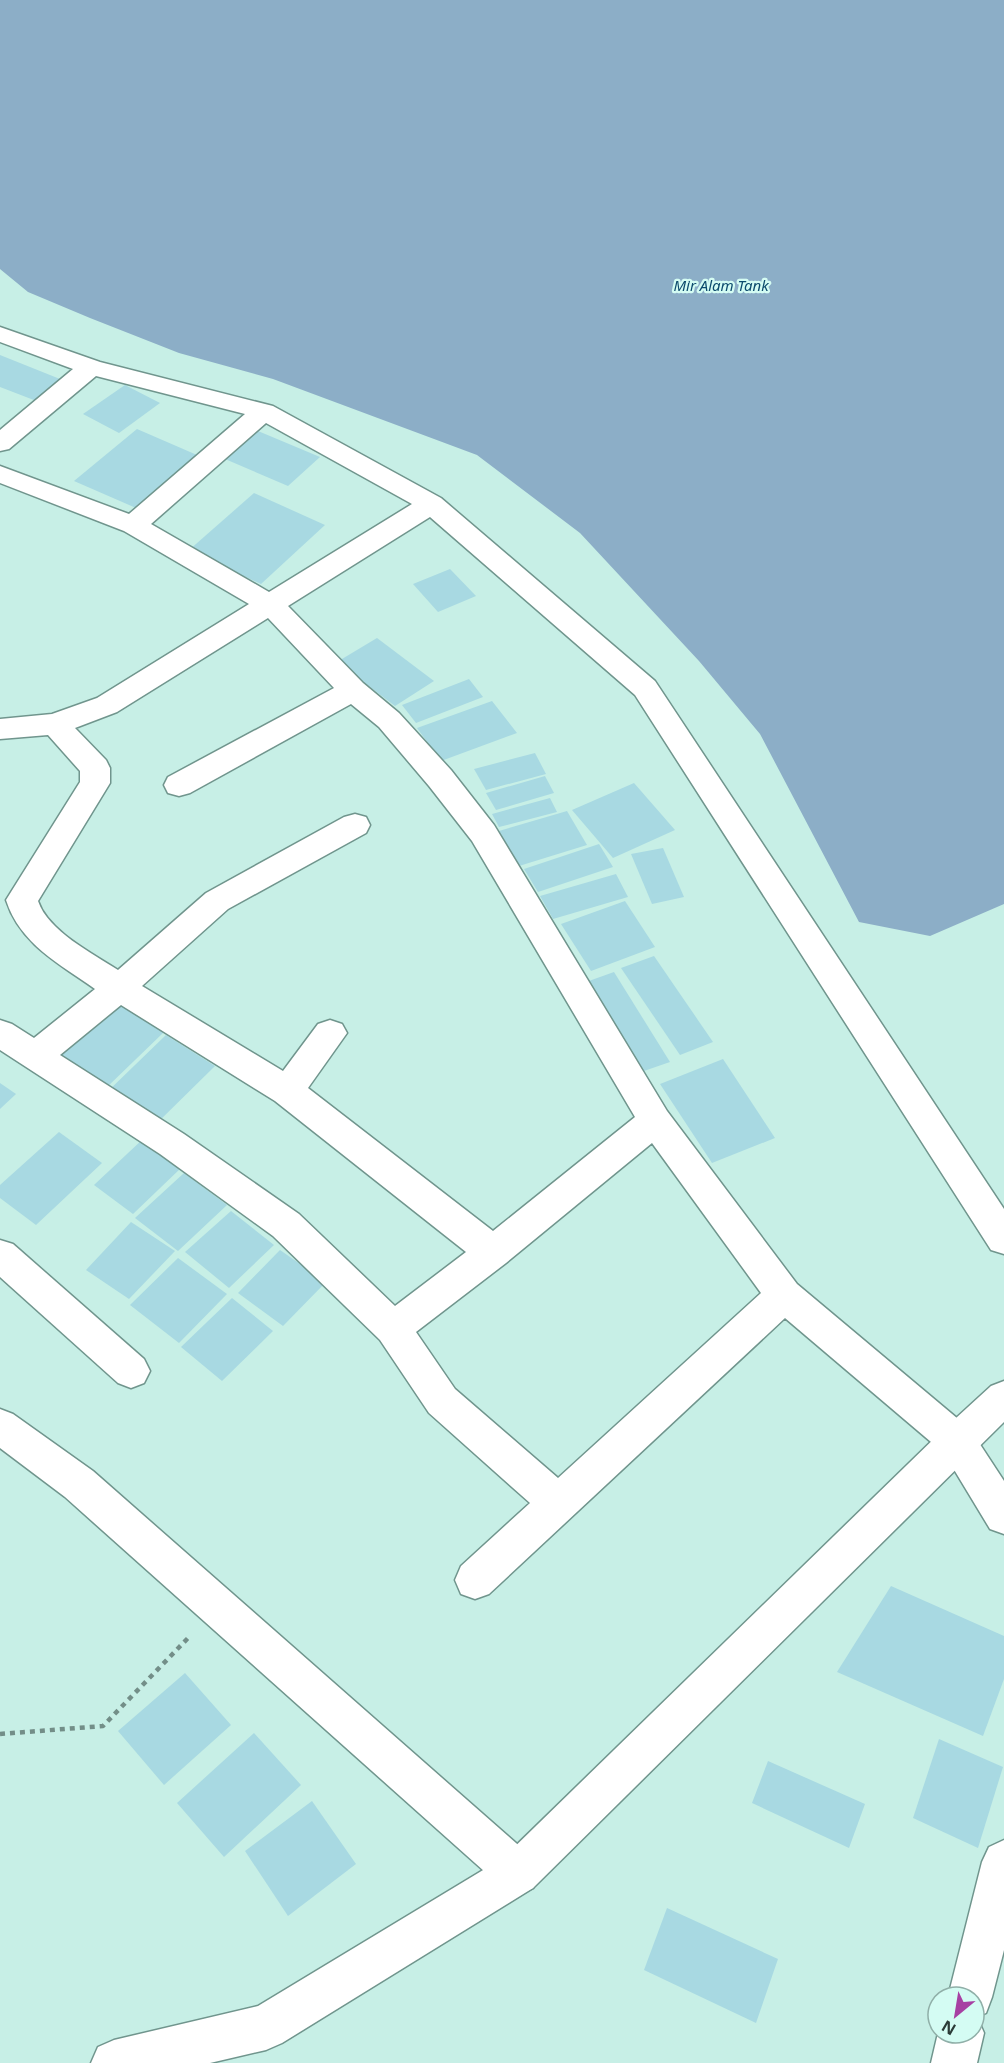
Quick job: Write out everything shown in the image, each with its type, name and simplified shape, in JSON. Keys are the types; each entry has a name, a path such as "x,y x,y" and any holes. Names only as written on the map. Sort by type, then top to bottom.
{"street":[{"path":"0,334 90,367 264,411 432,504 645,688 1002,1230"},
{"path":"0,443 90,367"},
{"path":"133,525 264,411"},
{"path":"0,474 133,525 271,605 353,690 389,720 440,778 483,833 655,1121 784,1295 957,1441 1004,1516"},
{"path":"4,725 56,724 107,705 432,504"},
{"path":"179,785 353,690"},
{"path":"56,724 95,768 95,783 22,900 27,916 44,936 119,988 287,1091 493,1252"},
{"path":"36,1055 119,988 217,901 356,825"},
{"path":"0,1033 172,1144 286,1225 393,1328 442,1401 558,1503"},
{"path":"287,1091 330,1033"},
{"path":"393,1328 493,1252 655,1121"},
{"path":"0,1255 131,1371"},
{"path":"475,1580 784,1295"},
{"path":"114,2063 221,2050 266,2026 518,1873 957,1441 1004,1398"},
{"path":"0,1426 79,1484 219,1605 518,1873"},
{"path":"973,1985 1004,1862"},
{"path":"954,2063 958,2045"}],"path":[{"path":"0,1734 104,1726 219,1605"}],"water":[{"name":"Mir Alam Tank","path":"0,0 1004,0 1004,904 930,936 859,922 760,734 699,661 580,533 477,455 273,379 179,353 28,292 0,269"}],"building":[{"path":"0,355 65,381 39,402 0,387"},
{"path":"125,385 160,403 119,433 83,414"},
{"path":"137,429 197,455 136,508 74,481"},
{"path":"258,431 320,457 288,486 225,459"},
{"path":"254,493 325,525 261,584 188,551"},
{"path":"450,569 476,596 438,612 413,584"},
{"path":"377,638 434,681 395,706 337,662"},
{"path":"469,679 483,697 416,723 402,705"},
{"path":"492,701 517,733 441,761 417,728"},
{"path":"535,753 546,774 486,790 474,769"},
{"path":"545,776 554,793 496,810 486,793"},
{"path":"634,783 675,830 613,858 572,810"},
{"path":"550,798 557,812 499,827 492,814"},
{"path":"567,811 587,845 519,866 499,831"},
{"path":"599,844 613,867 538,892 524,869"},
{"path":"663,848 684,897 652,904 631,854"},
{"path":"616,874 628,897 553,919 540,896"},
{"path":"625,901 655,947 591,971 561,924"},
{"path":"654,956 713,1042 680,1055 621,968"},
{"path":"614,972 670,1062 641,1072 586,982"},
{"path":"113,1000 164,1032 105,1089 54,1056"},
{"path":"166,1035 215,1066 153,1127 104,1095"},
{"path":"723,1059 775,1138 712,1163 660,1084"},
{"path":"0,1083 16,1094 0,1109"},
{"path":"59,1132 102,1163 36,1225 0,1198 0,1185"},
{"path":"143,1139 182,1167 133,1214 94,1185"},
{"path":"184,1173 227,1205 178,1251 135,1218"},
{"path":"231,1211 274,1245 229,1288 185,1252"},
{"path":"131,1222 175,1251 129,1299 86,1270"},
{"path":"280,1250 326,1282 283,1326 238,1293"},
{"path":"178,1258 227,1294 179,1343 130,1305"},
{"path":"232,1298 273,1331 222,1381 181,1347"},
{"path":"891,1586 1004,1636 1004,1679 983,1736 837,1672"},
{"path":"185,1673 231,1725 164,1785 118,1731"},
{"path":"254,1733 301,1785 224,1857 177,1803"},
{"path":"939,1739 1003,1767 978,1848 913,1818"},
{"path":"768,1761 865,1804 849,1848 752,1803"},
{"path":"312,1801 356,1864 288,1916 245,1851"},
{"path":"667,1908 778,1959 756,2023 644,1970"}]}
